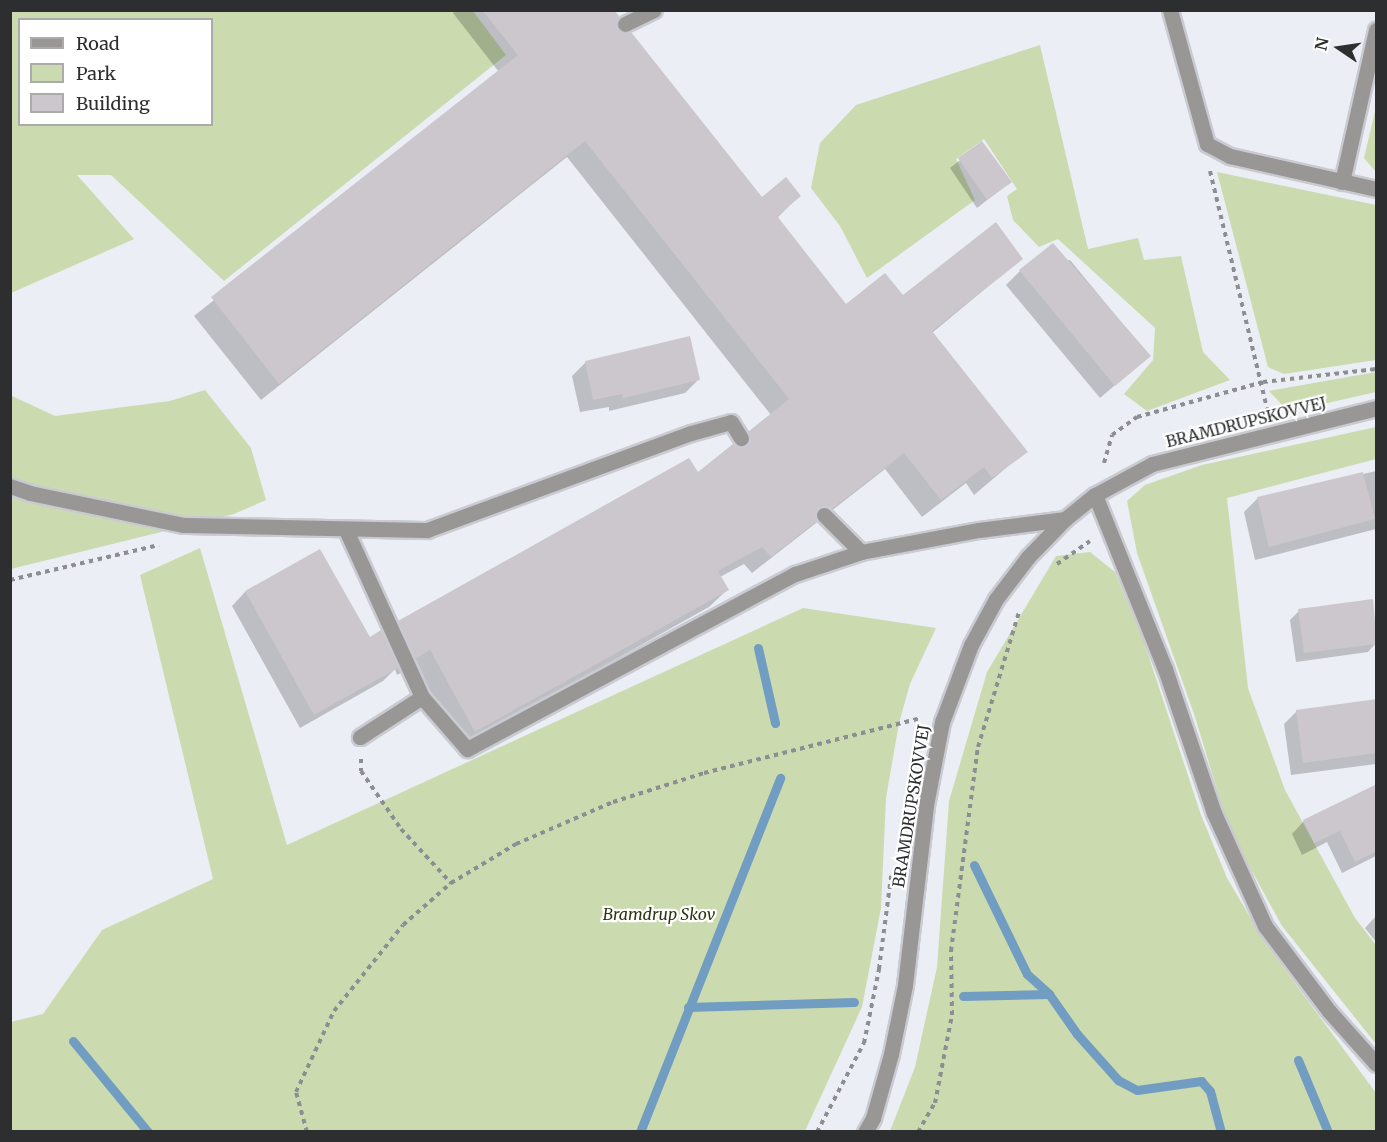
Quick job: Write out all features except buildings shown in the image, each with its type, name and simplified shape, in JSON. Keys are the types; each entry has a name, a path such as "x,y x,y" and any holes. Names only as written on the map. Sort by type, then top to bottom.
{"street":[{"path":"625,24 654,10"},
{"path":"1170,10 1207,144 1230,156 1377,189"},
{"path":"1342,182 1377,30"},
{"name":"BRAMDRUPSKOVVEJ","path":"865,1131 873,1118 891,1054 905,985 926,805 942,722 970,645 996,599 1028,557 1065,519 1095,495 1152,464 1377,408"},
{"path":"10,486 30,494 183,525 427,530 691,433 730,422 741,438"},
{"path":"1095,495 1111,527 1166,669 1214,813 1265,926 1329,1011 1377,1064"},
{"path":"824,515 861,552"},
{"path":"346,530 422,697 467,749 795,574 861,552 979,530 1065,519"},
{"path":"360,736 422,697"}],"path":[{"path":"1207,144 1203,146 1263,382 1271,433"},
{"path":"1095,495 1112,435 1137,417 1263,382 1377,369"},
{"path":"1047,570 1111,527"},
{"path":"10,580 161,544"},
{"path":"918,1131 935,1103 952,1015 951,951 978,747 1021,604"},
{"path":"307,1131 296,1092 334,1011 403,926 451,883 516,844 613,802 704,773 923,718 942,722"},
{"path":"360,736 361,771 401,829 451,883"}],"green space":[{"path":"11,10 473,11 506,55 224,281 111,175 77,175 134,239 11,293"},
{"path":"1040,45 1088,249 1138,238 1144,260 1181,256 1203,352 1230,380 1147,411 1124,394 1153,360 1155,328 1058,239 1039,247 1013,220 1007,196 1017,189 984,139 956,159 975,200 867,278 840,226 811,188 820,143 856,105"},
{"path":"1376,107 1376,172 1364,158"},
{"path":"1217,172 1376,205 1376,360 1284,374 1268,367"},
{"path":"1376,372 1376,392 1301,409 1282,405 1269,391"},
{"path":"205,390 251,448 266,500 234,514 11,569 10,395 55,416 170,401"},
{"path":"1376,427 1376,459 1227,498 1248,688 1285,790 1355,918 1376,945 1376,1044 1282,926 1229,829 1195,717 1137,553 1127,501 1145,485 1202,465"},
{"name":"Bramdrup Skov","path":"200,548 287,845 803,608 936,628 910,684 899,723 886,798 881,908 862,1007 805,1131 11,1131 11,1022 43,1014 102,930 213,879 140,575"},
{"path":"1090,552 1115,572 1144,642 1201,815 1227,878 1266,944 1376,1093 1376,1131 890,1131 915,1067 937,967 949,801 987,672 1056,556"}],"waterway":[{"path":"758,648 775,723"},
{"path":"640,1132 780,778"},
{"path":"974,865 1027,974 1049,994 1077,1034 1118,1080 1137,1090 1201,1081 1210,1091 1221,1132"},
{"path":"963,996 1049,994"},
{"path":"688,1007 854,1002"},
{"path":"73,1041 148,1132"},
{"path":"1298,1060 1328,1132"}]}
